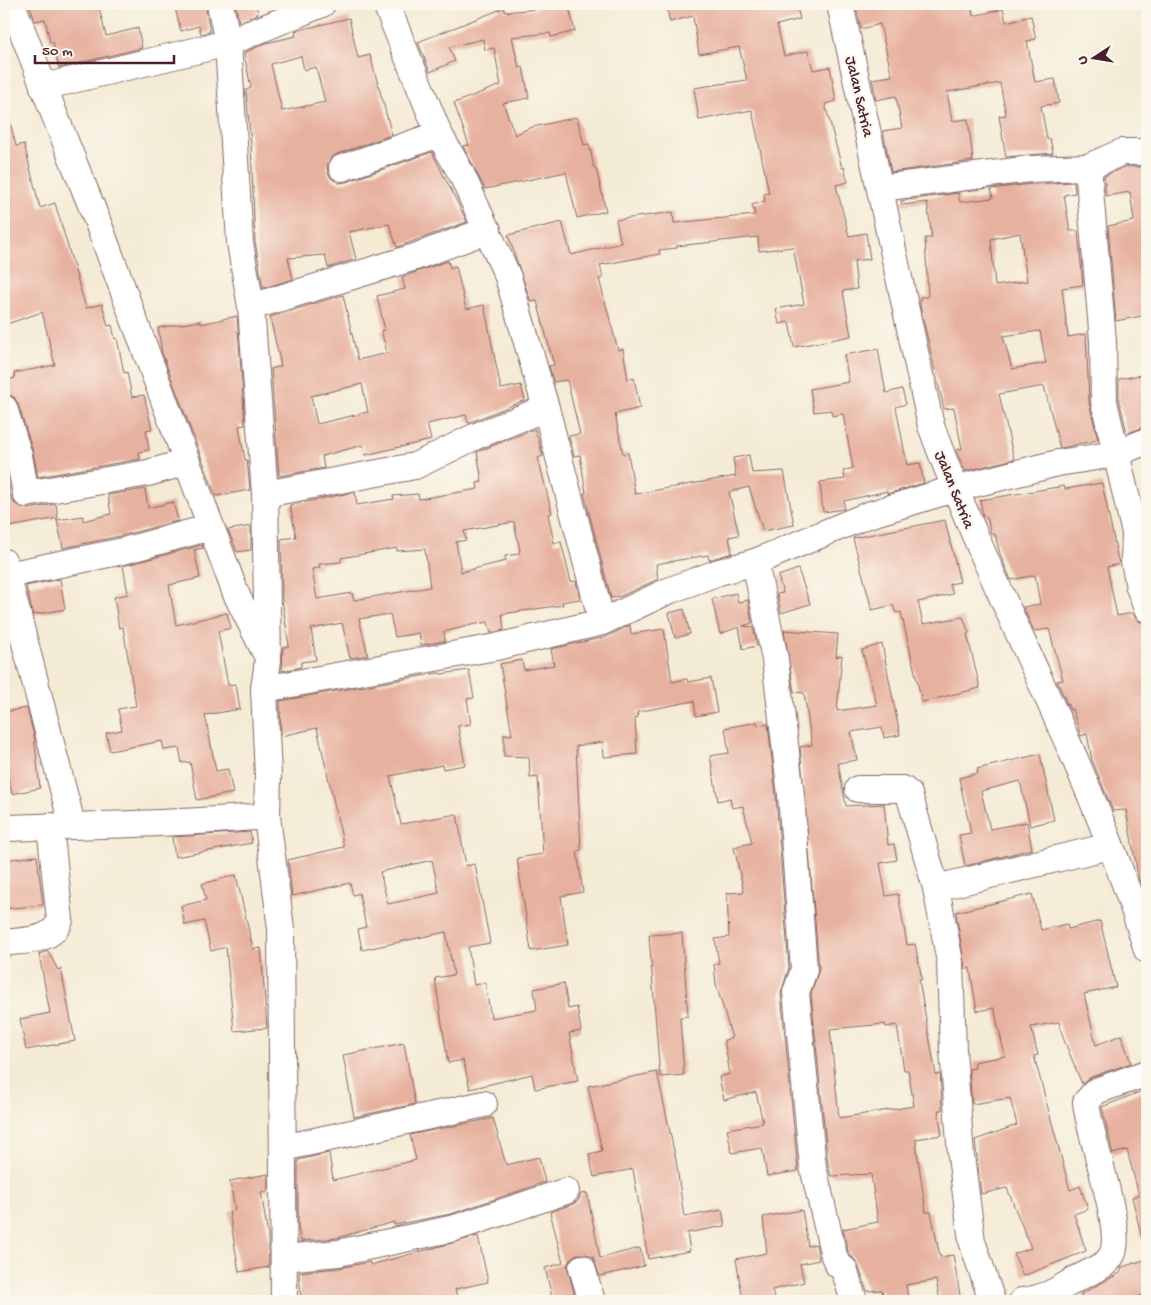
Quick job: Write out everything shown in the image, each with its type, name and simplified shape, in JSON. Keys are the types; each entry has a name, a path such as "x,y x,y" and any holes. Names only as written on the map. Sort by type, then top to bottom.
{"street":[{"path":"12,4 97,220 236,594 268,660"},
{"path":"220,4 228,43 240,243 251,307 265,494 268,660 264,689 268,776 267,816 281,929 284,1301"},
{"path":"44,87 228,43 322,4"},
{"path":"386,4 439,134 488,230 508,277 546,408 602,622"},
{"name":"Jalan Satria","path":"840,4 931,426 954,489 1059,724 1143,920 1147,950"},
{"path":"342,168 439,134"},
{"path":"881,188 1030,169 1088,167 1122,152 1147,152"},
{"path":"1088,167 1103,341 1104,402 1135,532 1134,561 1139,587 1147,609"},
{"path":"251,307 415,257 488,230"},
{"path":"4,408 18,456 26,494 148,473 187,462"},
{"path":"265,494 415,466 474,437 546,408"},
{"path":"264,689 344,672 496,646 602,622 668,591 719,572 755,562 868,515 954,489 1058,463 1115,454 1147,442"},
{"path":"4,943 41,938 52,934 57,929 60,920 61,825 6,568 123,551 211,527"},
{"path":"755,562 774,659 791,795 804,970 796,992 813,1166 834,1256 838,1265 844,1269 854,1301"},
{"path":"858,789 903,789 909,794 936,888 950,962 953,1050 961,1156 972,1240 992,1301"},
{"path":"4,828 186,823 267,816"},
{"path":"936,888 1110,846"},
{"path":"1022,1301 1042,1299 1104,1264 1113,1254 1115,1237 1107,1191 1102,1164 1087,1117 1086,1102 1096,1092 1147,1073"},
{"path":"283,1148 484,1104"},
{"path":"284,1258 338,1253 456,1228 566,1191"},
{"path":"582,1268 592,1301"}],"building":[{"path":"29,4 98,4 106,36 138,28 142,48 59,68 53,42 50,42 45,19 35,21"},
{"path":"174,4 205,4 210,32 201,34 199,26 181,31"},
{"path":"235,4 256,4 258,14 239,22"},
{"path":"536,4 568,4 575,31 551,37 550,33 512,37 519,68 523,67 529,98 503,103 515,135 529,128 577,117 584,145 589,144 606,211 577,218 566,172 485,189 463,146 469,145 454,103 501,85 494,48 485,50 483,39 449,47 455,61 430,72 418,42 504,8 505,12 537,9"},
{"path":"666,4 796,4 800,19 777,25 784,56 808,51 813,70 830,67 836,101 825,104 842,168 844,167 848,182 836,185 849,236 866,233 870,259 854,261 857,289 843,291 851,336 794,347 789,322 779,324 776,309 804,304 793,247 759,251 758,237 677,246 677,248 659,250 660,254 600,265 603,278 599,279 618,350 623,349 628,380 634,378 640,408 615,414 623,454 628,453 635,494 736,476 733,458 749,455 752,473 784,471 794,525 763,531 749,487 729,492 739,535 729,537 732,553 709,560 708,555 656,564 658,579 621,596 611,598 584,493 586,493 580,455 574,456 569,436 580,434 567,380 554,382 549,366 554,365 537,301 531,302 508,235 562,222 571,255 621,243 616,220 673,212 674,223 755,215 752,205 765,201 764,194 769,193 752,110 699,120 694,88 747,80 739,47 699,54 693,16 670,22"},
{"path":"871,4 971,4 973,16 1003,9 1006,22 1031,16 1036,39 1027,41 1035,82 1055,79 1059,103 1041,106 1047,139 1050,139 1053,153 1006,157 999,116 1006,115 1000,83 947,92 952,121 968,119 973,161 891,172 883,131 902,128 896,96 876,100 872,79 892,76 880,24 861,29 856,7"},
{"path":"349,18 358,58 370,55 392,135 337,154 331,158 327,165 328,173 332,179 339,183 346,182 432,152 467,222 397,247 389,224 349,232 356,259 328,268 325,255 288,258 293,279 263,288 255,241 251,145 246,90 251,88 244,53 266,43 296,36 295,31","holes":["301,56 304,70 316,67 325,102 282,111 271,64"]},
{"path":"9,118 16,146 24,144 40,208 55,203 86,308 102,304 108,326 112,325 115,339 117,338 124,373 127,372 132,397 144,395 152,429 146,430 149,450 139,452 140,459 38,477 33,452 18,404 14,397 4,393 4,381 15,378 14,373 55,365 42,312 4,325 4,119"},
{"path":"1125,167 1147,167 1147,315 1116,321 1108,226 1134,221 1130,192 1106,196 1104,176"},
{"path":"1074,182 1075,193 1064,195 1070,231 1078,231 1083,285 1062,288 1068,337 1086,334 1089,402 1098,440 1060,448 1044,386 999,394 1014,459 965,471 956,450 962,449 954,408 944,409 920,306 920,297 928,297 925,238 932,238 927,202 902,205 901,201 958,193 960,202 993,198 991,189 1031,184","holes":["1020,233 1027,281 995,286 991,239","1040,331 1046,363 1012,369 1003,336"]},
{"path":"448,261 450,268 456,266 466,309 484,305 501,389 521,385 525,400 468,423 466,415 427,424 431,440 365,455 363,445 322,456 324,468 279,476 271,369 281,366 270,317 343,295 358,360 387,353 381,330 385,330 377,296 405,289 402,277","holes":["362,384 368,412 317,424 311,396"]},
{"path":"237,316 245,425 239,426 245,460 247,460 250,490 216,496 162,353 158,328 200,321 201,324"},
{"path":"878,349 886,393 902,389 906,404 896,407 907,465 920,463 924,483 887,494 887,491 844,501 844,509 823,512 820,482 845,479 843,471 853,468 843,414 832,416 831,410 814,412 810,389 849,382 844,355"},
{"path":"1147,374 1147,426 1127,433 1119,400 1119,379"},
{"path":"535,429 543,456 538,458 552,513 548,514 554,543 561,542 571,582 576,581 580,599 562,602 563,605 502,614 504,630 491,633 488,622 471,625 444,632 445,641 421,645 419,633 395,637 390,614 359,619 368,655 350,658 342,623 311,629 316,660 301,662 301,667 282,671 283,647 289,646 282,599 281,539 296,537 290,505 355,492 357,505 394,499 393,496 418,494 419,499 478,489 477,483 482,482 477,452","holes":["514,522 520,551 518,554 505,556 506,561 461,572 456,542 466,540 464,531","397,548 397,551 425,549 430,587 354,600 352,593 317,599 312,569 320,568 319,564 341,562 341,558"]},
{"path":"4,457 11,497 15,504 28,509 56,504 58,518 4,528"},
{"path":"1102,483 1119,564 1107,567 1117,616 1132,613 1138,621 1147,624 1147,885 1141,886 1126,810 1113,811 1092,760 1087,734 1081,736 1072,709 1070,710 1057,681 1063,680 1049,629 1034,631 1023,607 1040,604 1035,575 1011,580 1000,554 995,534 991,534 987,517 983,516 980,500 1064,486 1065,489"},
{"path":"145,489 148,508 173,502 178,521 63,548 57,520 83,516 83,521 111,514 108,495"},
{"path":"945,520 960,582 949,584 953,594 918,602 923,624 963,617 969,633 967,634 980,688 922,702 901,612 896,613 893,605 872,610 853,538"},
{"path":"251,526 251,550 237,552 228,530"},
{"path":"202,545 203,548 194,550 200,578 169,585 176,625 227,613 231,628 218,631 228,685 236,684 240,709 205,715 216,771 228,769 233,793 197,800 190,762 182,763 179,748 164,750 162,741 110,751 106,733 122,730 118,709 136,706 123,627 119,628 114,597 128,594 123,566"},
{"path":"798,569 810,604 781,613 777,594 783,593 778,576"},
{"path":"60,579 65,609 33,615 26,586"},
{"path":"736,593 738,602 748,600 752,623 743,626 753,627 757,646 743,649 739,627 720,634 712,599"},
{"path":"684,609 690,634 675,638 669,613"},
{"path":"630,625 631,634 664,629 672,682 687,679 688,682 711,678 717,712 696,716 694,701 637,712 638,717 635,718 637,754 604,757 603,742 576,746 581,850 577,851 583,892 561,896 568,945 531,951 517,858 543,854 538,777 530,778 529,757 504,756 504,734 512,735 500,664 522,660 524,670 554,665 551,649 606,637"},
{"path":"784,630 838,634 836,657 842,655 837,711 877,705 862,650 882,644 900,735 884,738 882,727 851,732 857,760 838,763 846,806 884,804 888,845 894,844 897,860 880,863 886,896 898,894 907,945 915,944 922,979 919,980 936,1075 940,1074 942,1110 938,1110 942,1135 916,1139 917,1152 926,1212 931,1212 940,1257 953,1255 961,1301 940,1301 936,1280 906,1285 908,1298 884,1301 882,1290 867,1291 858,1265 848,1251 843,1229 878,1222 871,1174 831,1176 828,1165 811,994 819,969 800,747 812,745 804,693 794,692","holes":["885,1024 886,1027 897,1025 904,1070 908,1070 914,1106 839,1118 830,1029"]},
{"path":"469,670 474,698 467,699 471,724 458,726 465,765 443,769 442,765 390,776 401,824 457,814 466,866 475,864 490,943 468,947 474,985 485,983 491,1018 537,1010 534,989 564,983 568,1009 577,1007 581,1031 569,1033 578,1081 535,1089 532,1074 470,1089 463,1060 448,1063 435,978 454,975 446,932 362,950 358,929 366,927 359,893 353,895 350,883 292,896 288,860 344,847 317,728 281,736 280,701 438,673","holes":["432,860 439,893 388,904 380,872"]},
{"path":"27,708 34,736 40,788 12,794 4,760 4,712"},
{"path":"757,722 758,726 768,724 776,796 789,968 781,993 798,1171 767,1176 762,1148 732,1153 727,1129 763,1123 756,1092 724,1100 719,1077 730,1074 724,1040 732,1038 716,984 714,964 719,963 715,939 729,937 727,893 744,892 734,847 752,843 743,806 732,808 730,798 718,801 710,756 729,753 725,728"},
{"path":"1040,754 1054,820 1030,826 1020,781 981,791 990,829 1027,822 1032,849 965,866 959,835 971,833 959,778 978,773 977,769"},
{"path":"250,832 252,843 175,857 172,837"},
{"path":"37,856 43,905 4,909 4,860"},
{"path":"236,875 253,949 261,948 267,1028 234,1031 226,947 211,951 204,921 185,925 181,906 206,900 202,884"},
{"path":"1032,894 1041,930 1067,924 1068,929 1100,921 1116,987 1084,994 1096,1045 1121,1035 1131,1063 1091,1077 1082,1084 1064,1040 1059,1022 1031,1027 1038,1055 1034,1056 1070,1190 1080,1186 1088,1209 1074,1214 1086,1251 1023,1276 1014,1254 1031,1248 1007,1188 981,1194 975,1140 1017,1125 1010,1098 972,1104 969,1069 975,1068 974,1062 1005,1056 994,1008 977,1011 970,968 965,969 956,912"},
{"path":"682,933 688,1016 680,1017 684,1075 660,1077 649,935"},
{"path":"48,951 58,970 61,969 75,1041 26,1050 20,1019 50,1013 39,954"},
{"path":"404,1043 415,1104 354,1117 343,1055"},
{"path":"657,1072 676,1160 684,1217 722,1210 725,1226 687,1233 690,1251 648,1259 633,1169 594,1177 589,1154 602,1151 588,1086"},
{"path":"1142,1091 1143,1094 1147,1093 1147,1237 1142,1238 1132,1197 1139,1195 1127,1150 1113,1154 1102,1107"},
{"path":"493,1118 506,1165 539,1157 545,1182 451,1214 394,1225 394,1222 336,1238 301,1241 298,1227 298,1160 329,1153 333,1180 416,1160 410,1135"},
{"path":"268,1174 268,1191 261,1192 268,1235 269,1267 239,1272 229,1211 235,1210 230,1181"},
{"path":"587,1193 600,1258 640,1248 644,1266 600,1276 593,1257 586,1254 577,1254 571,1258 567,1265 576,1301 553,1301 545,1268 563,1263 550,1212 571,1205 578,1201 581,1194"},
{"path":"802,1210 808,1246 816,1244 819,1260 800,1264 804,1282 772,1290 775,1301 743,1301 736,1259 767,1253 763,1217"},
{"path":"478,1236 488,1282 455,1289 458,1301 301,1301 299,1272 339,1268 370,1262 370,1265"},
{"path":"1147,1259 1147,1294 1124,1301 1083,1301 1081,1294 1120,1273 1122,1267"}]}
